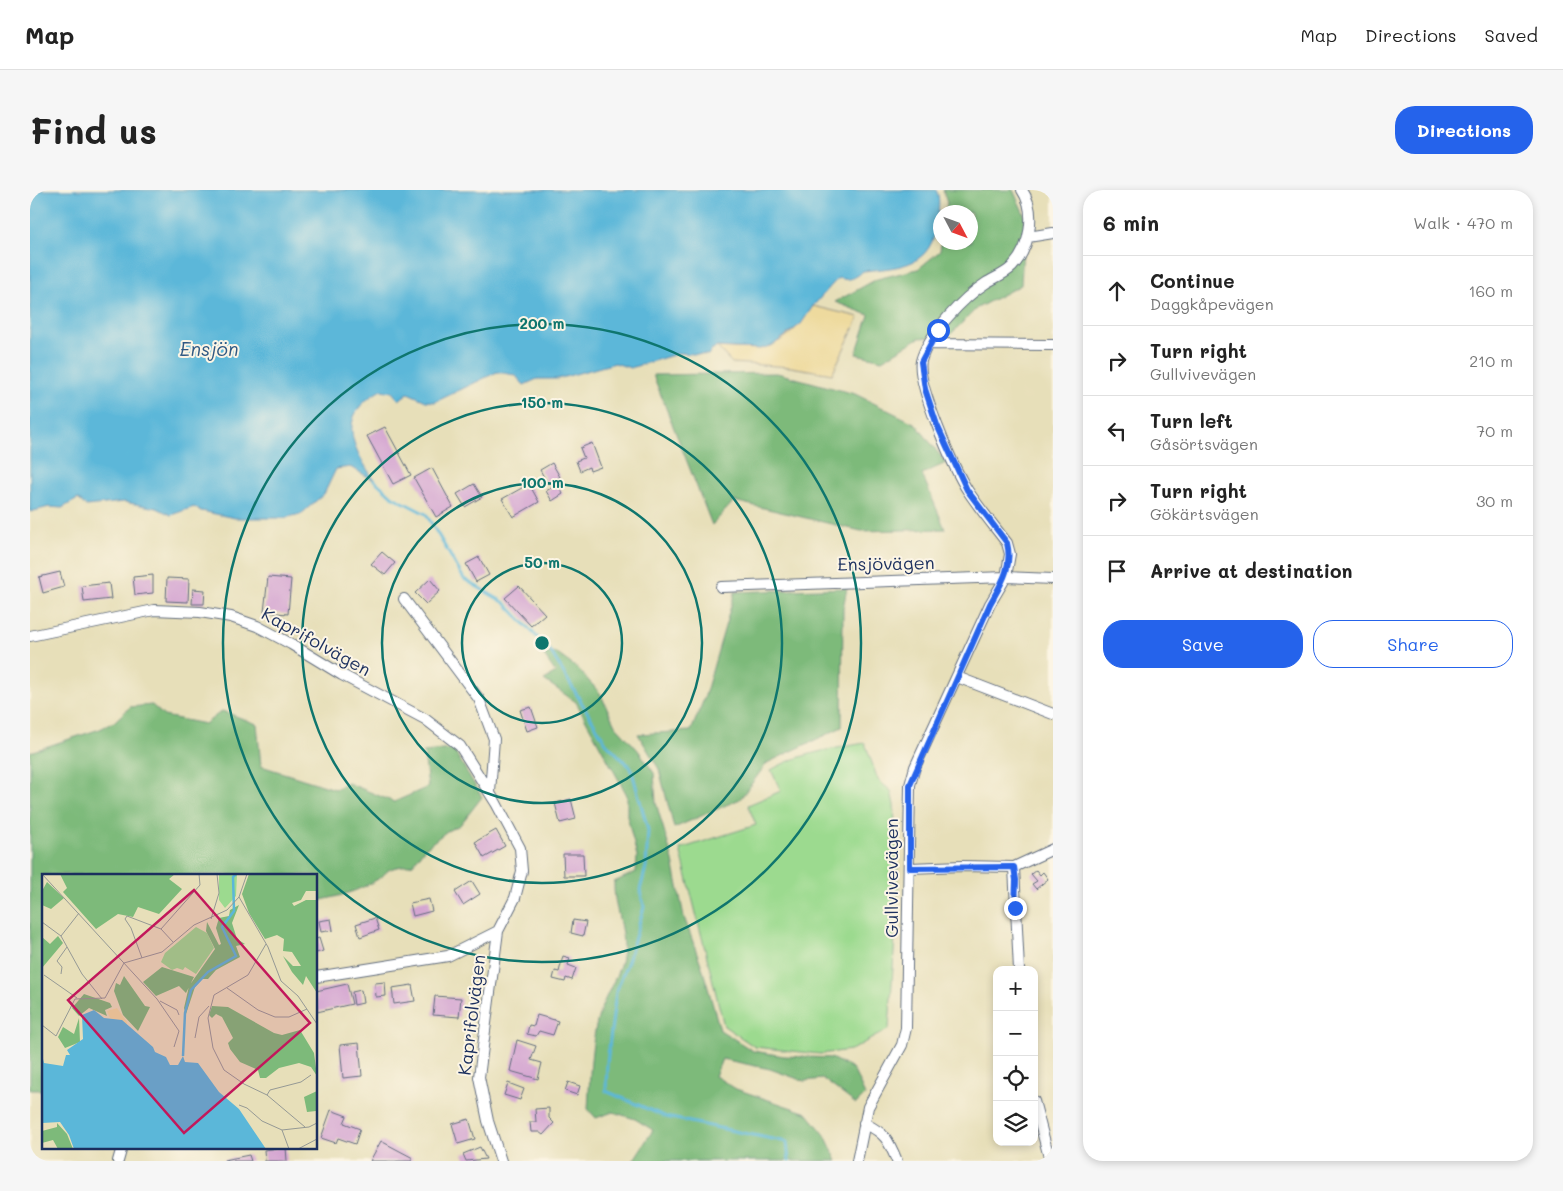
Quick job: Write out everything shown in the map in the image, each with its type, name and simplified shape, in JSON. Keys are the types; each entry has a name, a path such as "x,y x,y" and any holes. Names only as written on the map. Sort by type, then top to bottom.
{"street":[{"path":"1006,577 1010,554 1007,543 967,490 937,425 925,389 921,362 929,344 958,308 984,284 1011,268 1020,256 1028,237 1029,216 1026,196 1022,190"},
{"path":"1028,237 1053,233"},
{"path":"929,344 1053,345"},
{"name":"Ensjövägen","path":"721,587 1006,577 1053,578"},
{"name":"Gullvivevägen","path":"857,1161 864,1123 876,1089 902,1045 906,1028 910,785 990,604 1006,577"},
{"path":"404,599 479,699 494,738 490,792"},
{"name":"Kaprifolvägen","path":"30,636 154,610 200,612 231,617 257,626 342,675 425,719 460,746 490,792 520,848 522,871 515,898 498,931 479,1077 488,1121 501,1161"},
{"path":"957,677 1053,714"},
{"path":"910,868 1014,867 1053,849"},
{"path":"1014,867 1019,966"},
{"path":"318,977 448,956 498,931"},
{"path":"1038,1116 1050,1161"},
{"path":"864,1123 882,1132 887,1137 897,1161"},
{"path":"118,1161 122,1148"}],"green space":[{"path":"943,190 1013,190 1025,216 1021,285 977,308 949,336 919,338 882,360 856,354 869,315 835,302 877,279 918,269 940,250 978,250 978,205 947,205"},
{"path":"777,373 855,394 916,424 946,463 922,474 945,529 861,531 734,501 712,525 653,375"},
{"path":"847,588 843,608 842,727 767,763 740,799 674,828 659,769 638,734 691,731 704,699 735,592"},
{"path":"556,653 578,669 600,693 615,725 638,750 654,773 656,803 673,861 684,917 702,967 720,1030 753,1051 784,1056 831,1058 853,1069 865,1095 856,1104 823,1079 804,1081 770,1069 722,1059 715,1076 736,1089 807,1113 825,1135 837,1161 633,1161 653,1130 635,1119 613,1112 596,1118 588,1109 595,1029 601,1009 622,959 623,941 615,900 614,882 636,872 637,856 627,816 627,795 576,702 544,680 556,673 543,654"},
{"path":"152,705 164,716 205,724 222,711 257,724 261,766 335,789 348,783 394,802 428,787 424,752 453,749 482,797 460,825 447,831 424,849 413,864 390,869 380,878 356,890 318,900 318,874 42,874 42,1090 30,1090 30,752 100,729 114,722 130,707"},
{"path":"865,743 878,780 891,791 894,805 898,891 889,1029 851,1050 820,1054 755,1047 724,1026 680,849 756,825 748,805 781,791 771,770 793,759"}],"sand":[{"path":"813,306 859,317 832,374 791,367 732,363 717,347 749,348 772,344 783,339 793,331"}],"water":[{"name":"Ensjön","path":"30,190 936,190 939,205 933,205 933,238 929,248 922,256 902,266 863,271 851,279 838,278 813,306 801,324 773,345 760,349 717,347 712,349 708,355 680,353 630,368 615,363 557,379 537,379 524,385 515,375 497,372 435,402 426,401 408,393 399,400 392,392 381,390 357,410 352,432 359,455 374,480 350,467 336,469 324,494 301,514 284,518 235,518 201,511 194,507 171,515 157,508 124,502 86,506 78,499 62,508 49,507 30,512"}],"building":[{"path":"385,427 411,475 393,484 367,436"},
{"path":"592,443 601,467 590,471 589,467 580,471 576,461 584,458 580,448"},
{"path":"552,463 560,477 548,484 540,470"},
{"path":"432,468 453,507 436,517 414,478"},
{"path":"474,484 482,497 465,507 457,494"},
{"path":"529,484 539,502 513,517 502,499"},
{"path":"558,484 563,494 552,501 546,491"},
{"path":"382,552 395,563 385,575 371,564"},
{"path":"479,557 489,575 476,582 466,564"},
{"path":"60,572 64,587 43,593 39,577"},
{"path":"153,575 153,593 135,595 133,577"},
{"path":"268,577 291,579 288,614 264,612"},
{"path":"167,578 189,579 188,602 166,601"},
{"path":"430,579 440,591 426,604 415,593"},
{"path":"109,583 111,599 84,602 82,586"},
{"path":"519,586 545,614 531,626 505,598"},
{"path":"193,589 205,590 204,604 192,604"},
{"path":"531,707 538,727 527,731 520,710"},
{"path":"571,799 576,819 560,823 555,803"},
{"path":"496,830 505,846 484,858 475,842"},
{"path":"563,854 583,854 584,876 564,876"},
{"path":"1036,870 1040,875 1043,872 1048,879 1036,889 1032,884 1037,881 1031,874"},
{"path":"472,881 480,894 463,905 455,892"},
{"path":"429,899 432,911 413,916 410,903"},
{"path":"375,918 379,930 360,937 356,924"},
{"path":"331,919 333,930 321,932 319,921"},
{"path":"573,920 586,922 583,936 571,933"},
{"path":"318,938 323,951 318,952"},
{"path":"563,956 570,958 568,965 576,968 572,980 566,978 565,982 553,979 555,971 559,972"},
{"path":"385,982 386,996 376,997 375,983"},
{"path":"347,984 352,1004 318,1012 318,991"},
{"path":"412,985 415,1001 394,1004 392,988"},
{"path":"361,990 363,1003 354,1005 352,992"},
{"path":"435,996 461,998 459,1017 433,1015"},
{"path":"537,1015 558,1021 553,1035 539,1031 536,1036 527,1034 529,1025 534,1026"},
{"path":"517,1040 536,1046 531,1060 542,1063 538,1079 510,1071"},
{"path":"359,1043 362,1076 343,1078 340,1045"},
{"path":"568,1082 580,1086 577,1095 565,1091"},
{"path":"508,1083 524,1089 520,1100 504,1095"},
{"path":"549,1108 549,1118 554,1123 543,1135 539,1132 531,1132 530,1122 536,1122 535,1109"},
{"path":"331,1110 347,1116 344,1123 360,1129 355,1144 338,1138 336,1143 321,1138"},
{"path":"469,1119 475,1139 458,1144 452,1124"},
{"path":"381,1141 413,1158 411,1161 370,1161"},
{"path":"480,1147 486,1159 466,1161 463,1154"},
{"path":"286,1148 287,1161 265,1161 264,1150"},
{"path":"249,1155 251,1161 224,1161 224,1160"}],"waterway":[{"path":"374,480 393,497 426,514 464,579 505,603 551,652 606,743 631,768 648,830 646,867 640,890 644,907 628,961 616,992 607,1063 606,1091 666,1117 787,1142 789,1161"}],"route":[{"path":"938,330 932,338 921,362 921,374 925,389 937,425 967,490 1007,543 1010,554 1006,577 990,604 916,767 910,785 908,806 910,868 1014,867 1016,880 1015,908"}]}
